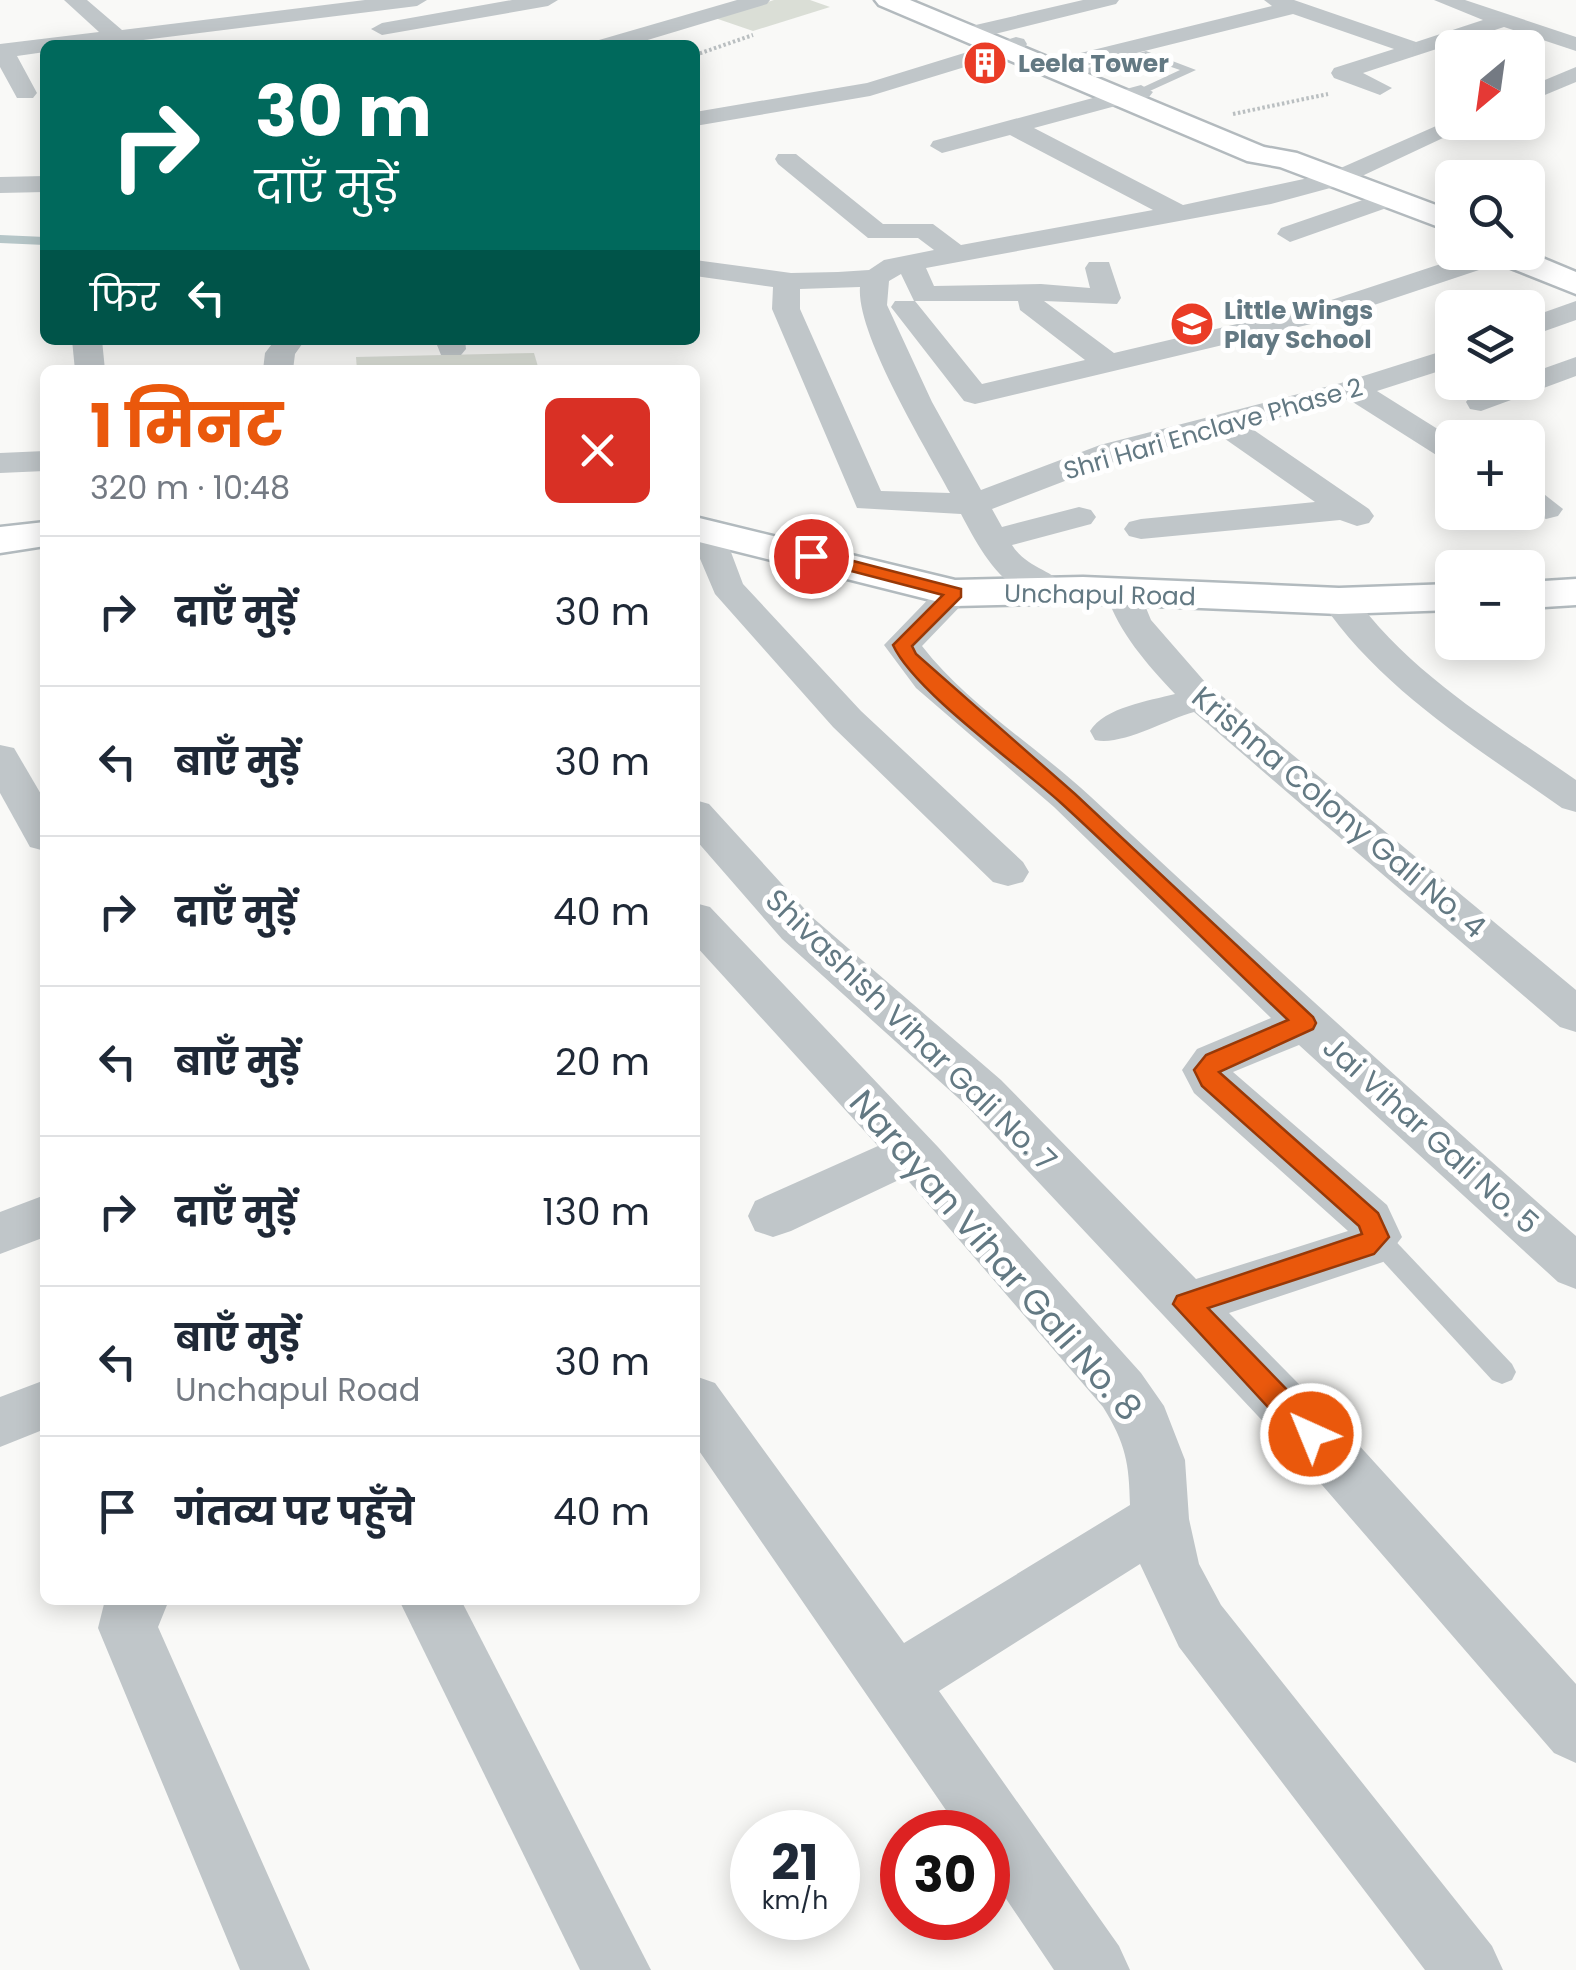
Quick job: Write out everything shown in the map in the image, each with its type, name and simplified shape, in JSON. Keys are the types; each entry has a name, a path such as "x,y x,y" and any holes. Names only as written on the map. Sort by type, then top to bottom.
{"main road":[{"path":"888,0 1066,67 1141,83 1208,120 1278,151 1286,159"},
{"path":"910,0 992,39"},
{"path":"1141,83 1258,155 1286,159 1386,200 1407,203 1435,215"},
{"path":"1386,200 1394,210 1435,226"},
{"path":"1545,259 1576,272"},
{"path":"1542,270 1576,284"},
{"name":"Unchapul Road","path":"700,530 955,593 1049,589 1338,601 1435,598"},
{"path":"0,540 40,535"},
{"path":"1545,593 1576,592"}],"street":[{"path":"74,0 116,36"},
{"path":"623,40 760,0"},
{"path":"700,119 870,89 992,39 1110,0"},
{"path":"1444,0 1576,44"},
{"path":"221,40 279,26 342,4 416,8 537,1"},
{"path":"1066,67 1284,4 1412,48"},
{"path":"671,6 695,19"},
{"path":"351,35 416,8"},
{"path":"162,10 183,30"},
{"path":"1376,86 1342,73 1505,20"},
{"path":"85,40 116,36 147,39 183,30 279,26"},
{"path":"8,50 40,46"},
{"path":"8,50 40,65"},
{"path":"0,98 35,92 8,50"},
{"path":"1545,88 1576,74"},
{"path":"942,146 1015,128 1141,83"},
{"path":"1015,128 1177,212"},
{"path":"700,266 791,280 874,278 894,266 1272,196 1336,180 1435,135"},
{"path":"787,160 878,232 924,230 958,256"},
{"path":"0,185 40,184"},
{"path":"1290,234 1386,200"},
{"path":"910,263 924,295 1041,292 1107,298 1098,268"},
{"path":"905,307 974,395 1322,312 1449,270"},
{"path":"874,278 873,305 917,402 992,540 1009,567 1049,589"},
{"path":"791,280 785,290 786,309 869,502 975,504"},
{"path":"1030,304 1108,364"},
{"path":"1545,322 1576,310"},
{"name":"Shri Hari Enclave Phase 2","path":"975,504 1111,452 1352,389 1435,362"},
{"path":"1481,402 1576,366"},
{"path":"1352,389 1435,440"},
{"path":"1141,530 1354,514 1224,423"},
{"path":"0,463 40,461"},
{"path":"992,540 1080,517"},
{"path":"700,530 726,587 847,719 1008,872"},
{"name":"Jai Vihar Gali No. 5","path":"955,593 902,645 930,680 1068,798 1305,1023 1576,1267"},
{"name":"Krishna Colony Gali No. 4","path":"1124,594 1124,610 1141,634 1201,699 1576,1014"},
{"path":"1338,601 1349,621 1380,650 1576,799"},
{"path":"1108,731 1150,712 1201,699"},
{"path":"0,757 40,828"},
{"name":"Shivashish Vihar Gali No. 7","path":"700,819 798,928 984,1092 1336,1460 1576,1731"},
{"name":"Narayan Vihar Gali No. 8","path":"700,923 912,1152 1122,1390 1144,1424 1157,1460 1160,1519 1172,1570 1200,1626 1468,1970"},
{"path":"1186,1304 1365,1246 1376,1237 1369,1220 1210,1080 1206,1070 1214,1061 1305,1023"},
{"path":"773,1216 912,1152"},
{"path":"0,1233 40,1218"},
{"path":"0,1422 40,1406"},
{"path":"700,1407 1095,1970"},
{"path":"896,1682 1160,1519"},
{"path":"134,1605 128,1628 276,1970"},
{"path":"432,1605 616,1970"}],"lane":[{"path":"1066,67 1113,63 1146,54 1190,70 1141,83 1113,63"},
{"path":"1376,1237 1502,1372"}],"path":[{"path":"700,52 753,35"},
{"path":"1208,120 1376,86"}],"shaded area":[{"path":"774,0 810,0 830,7 753,31 715,18"},
{"path":"534,353 538,365 357,365 356,357"}],"waterway":[{"path":"0,239 40,241"}],"place":[{"name":"Leela Tower","path":"985,63"},
{"name":"Little Wings Play School","path":"1192,324"}],"route":[{"path":"811,556 955,593 902,645 908,656 930,680 1068,798 1305,1023 1214,1061 1206,1070 1210,1080 1369,1220 1376,1237 1365,1246 1186,1304 1311,1434"}]}
